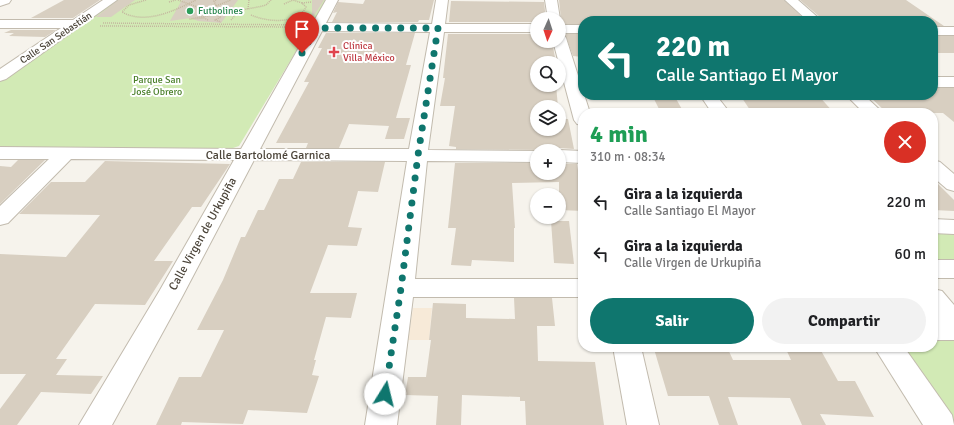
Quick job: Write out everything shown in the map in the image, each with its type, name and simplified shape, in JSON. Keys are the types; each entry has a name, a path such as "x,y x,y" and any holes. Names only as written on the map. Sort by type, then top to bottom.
{"street":[{"path":"0,2 5,0"},
{"name":"Calle San Sebastián","path":"0,76 111,0"},
{"name":"Calle Virgen de Urkupiña","path":"95,425 169,296 246,155 307,26 332,0"},
{"path":"381,425 401,288 418,155 442,0"},
{"path":"550,0 553,12"},
{"path":"791,0 810,16"},
{"path":"0,24 76,24"},
{"path":"307,26 530,28"},
{"path":"566,28 578,29"},
{"path":"938,31 954,31"},
{"path":"563,48 577,82"},
{"path":"938,82 954,82"},
{"path":"860,100 868,108"},
{"name":"Calle Bartolomé Garnica","path":"0,153 530,156"},
{"path":"0,218 66,153"},
{"path":"566,156 578,157"},
{"path":"938,171 954,185"},
{"path":"938,226 954,227"},
{"path":"938,268 954,269"},
{"path":"401,288 578,288"},
{"path":"938,304 954,324"},
{"path":"938,329 954,329"},
{"path":"628,352 643,425"},
{"path":"891,352 941,425"}],"path":[{"path":"146,0 131,4 124,8 122,12 126,15 134,17 154,16 172,12 196,0"},
{"path":"169,2 177,0 208,11"},
{"path":"216,0 214,4 216,6"},
{"path":"206,16 208,11 231,0"},
{"path":"248,9 249,0"},
{"path":"208,20 204,18 190,19 262,6 271,0"},
{"path":"284,4 293,0 302,3 316,2"},
{"path":"251,15 265,20 291,18 306,11 306,7 302,3"},
{"path":"231,20 235,18 236,14 234,11"},
{"path":"213,14 220,16 215,20 221,22"},
{"path":"291,18 300,21"},
{"path":"194,26 200,21"},
{"path":"95,23 307,26"},
{"path":"99,26 307,26"}],"shaded area":[{"path":"413,308 432,308 429,340 408,340"}],"green space":[{"name":"Parque San José Obrero","path":"118,0 327,0 239,146 230,149 0,149 0,81"},
{"path":"938,232 954,232 954,263 938,262"},
{"path":"938,337 954,340 954,425 899,352 938,352"}],"building":[{"path":"64,0 100,0 73,18 31,18"},
{"path":"118,0 135,0 111,17 96,17"},
{"path":"182,0 238,0 221,23 198,21 191,18 170,21"},
{"path":"312,0 324,0 312,19"},
{"path":"365,0 434,0 429,20 419,20 418,22 332,22 337,12 333,13 338,2 363,4"},
{"path":"559,0 784,0 801,16 578,16 578,24 566,24 566,12 560,12"},
{"path":"800,0 906,0 929,16 819,16"},
{"path":"451,1 544,2 545,12 530,12 530,22 449,22"},
{"path":"938,22 944,26 938,26"},
{"path":"11,30 56,30 45,37 9,36 14,33 4,33"},
{"path":"326,33 415,33 406,65 411,65 396,118 410,118 404,139 385,139 389,126 349,124 339,148 306,148 308,143 276,143 309,82 304,82 322,48 318,48"},
{"path":"448,34 530,34 530,48 553,48 555,56 530,56 530,92 557,92 557,100 530,100 530,136 566,136 566,119 568,119 574,149 566,148 566,144 530,144 530,150 456,149 456,147 449,146 455,106 440,106 445,78 443,78"},
{"path":"566,34 578,34 578,56 573,56"},
{"path":"938,36 954,36 954,53 938,53"},
{"path":"938,88 954,88 954,122 943,113 938,113 938,108 882,108 873,100 938,100"},
{"path":"654,100 677,100 681,108 658,108"},
{"path":"743,100 822,100 830,108 749,108"},
{"path":"18,160 45,160 0,204 0,166 11,167"},
{"path":"105,161 230,164 201,207 192,207 154,261 173,261 145,305 95,304 56,359 67,359 56,375 103,376 91,394 41,392 17,425 0,425 0,409 26,374 0,374 0,254 66,257 100,215 19,214 51,182 85,182"},
{"path":"301,162 385,162 378,192 358,191 348,227 362,228 357,246 328,245 310,293 357,293 351,318 326,317 314,360 316,360 312,375 319,376 307,413 248,410 243,424 182,422 181,425 156,425 179,377 201,377 224,330 197,330 223,280 241,237 245,237 258,210 264,210 279,179 293,179"},
{"path":"455,163 530,163 530,180 566,180 566,164 577,164 578,211 566,210 566,188 559,188 559,182 512,183 515,228 514,262 472,260 471,266 451,265 456,228 448,228"},
{"path":"938,184 954,200 954,211 938,210"},
{"path":"566,221 569,221 574,264 554,263 551,224 566,224"},
{"path":"514,298 552,298 555,326 537,326 538,361 595,362 604,425 526,425 525,401 520,401 520,397 462,395 461,425 436,425 438,396 405,395 408,377 426,377 431,340 429,340 433,303 466,304 466,318 515,319"},
{"path":"655,352 729,352 733,360 791,360 787,352 822,352 838,381 855,381 874,417 820,414 826,425 802,425 790,398 728,397 738,425 719,425 709,396 668,396"}],"place":[{"name":"Futbolines","path":"190,11"},
{"name":"Clínica Villa México","path":"334,52"}],"route":[{"path":"302,53 316,28 438,28 418,155 401,288 385,394"}]}
